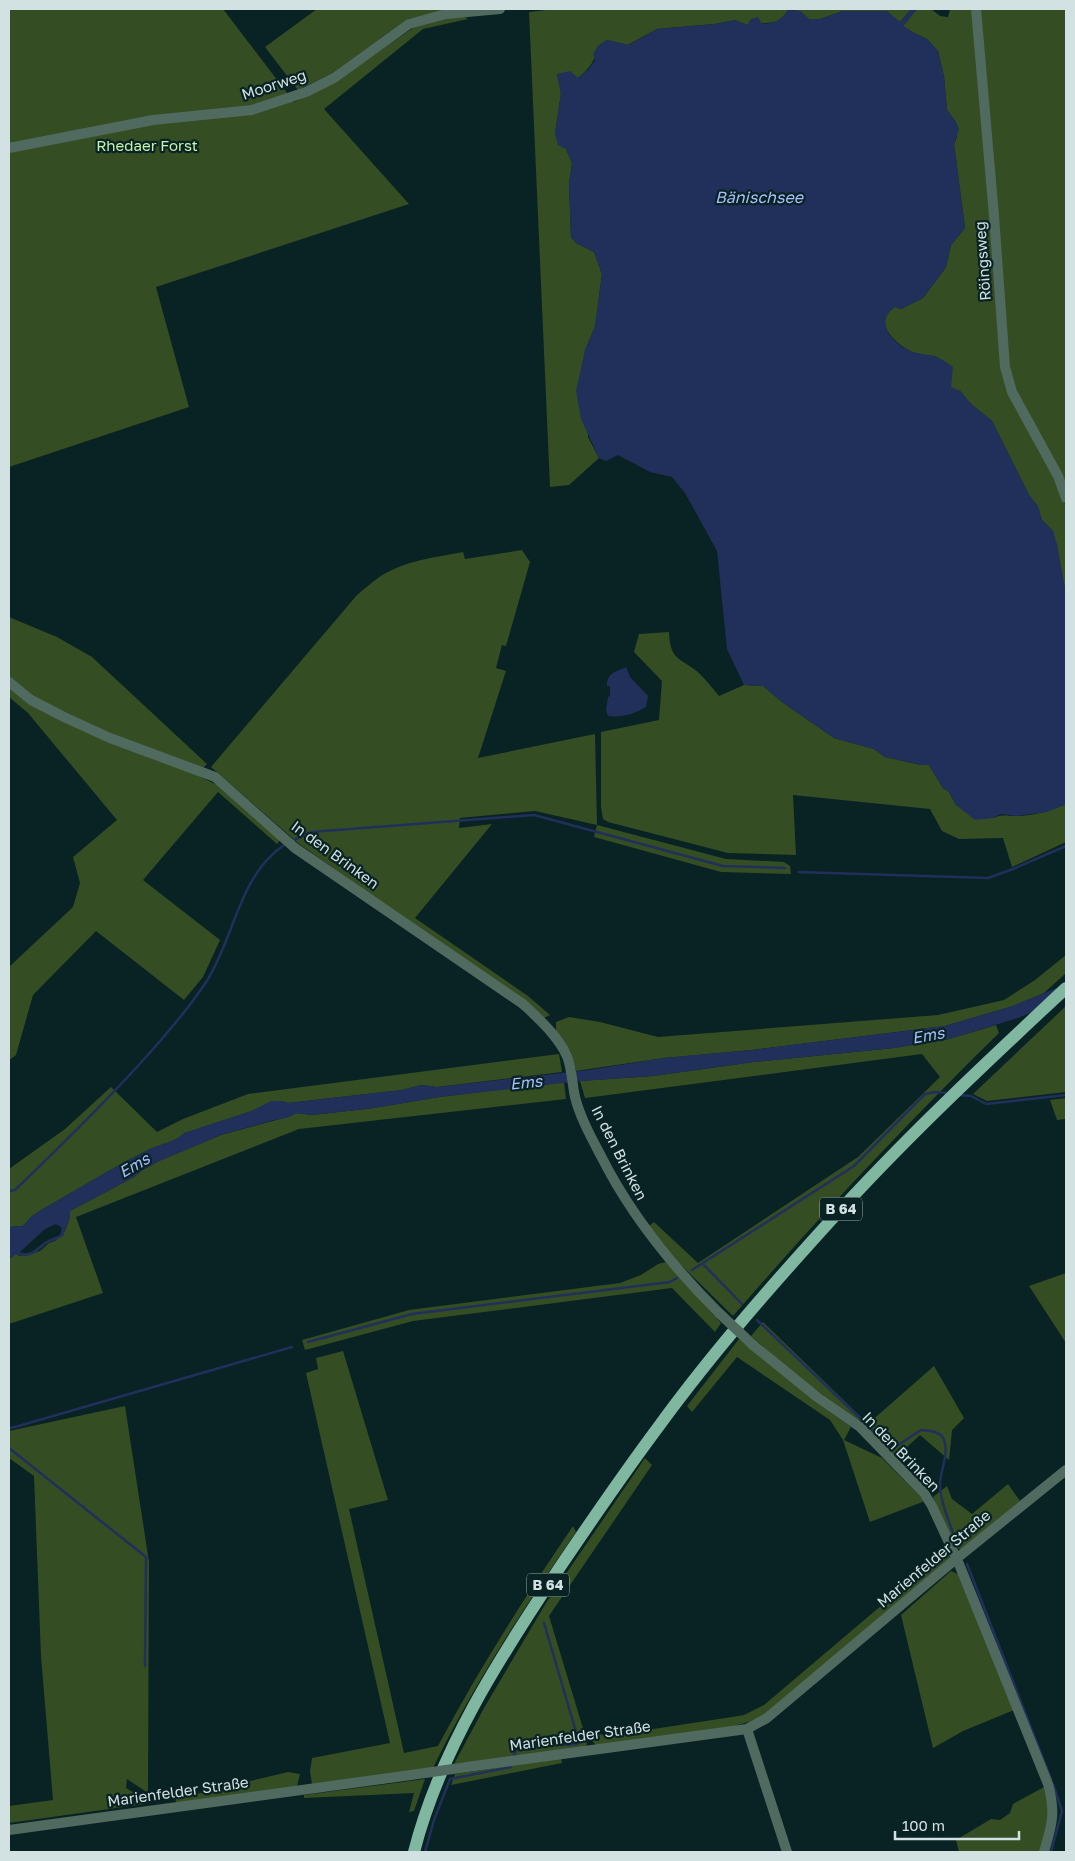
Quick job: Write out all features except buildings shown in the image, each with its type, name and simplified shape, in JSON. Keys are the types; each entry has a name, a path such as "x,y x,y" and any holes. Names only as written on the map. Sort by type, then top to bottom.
{"main road":[{"name":"B 64","path":"414,1852 437,1781 475,1705 522,1626 604,1503 661,1424 745,1319 844,1206 960,1088 1066,988"}],"street":[{"name":"Moorweg","path":"9,148 153,120 252,110 306,92 334,78 409,24 446,14 500,9"},
{"name":"Röingsweg","path":"976,9 1005,367 1012,392 1058,476 1066,498"},
{"name":"In den Brinken","path":"9,682 31,700 66,718 110,738 215,777 296,848 523,1004 544,1023 560,1044 570,1066 573,1087 582,1117 620,1191 664,1255 719,1313 753,1345 816,1397 860,1427 924,1494 932,1506 956,1559 1048,1784 1054,1812 1044,1852"},
{"name":"Marienfelder Straße","path":"9,1830 747,1729 767,1718 956,1559 1066,1470"},
{"path":"747,1729 787,1852"}],"green space":[{"name":"Rhedaer Forst","path":"9,9 223,9 294,102 336,81 413,28 447,18 465,17 468,19 423,29 324,109 409,204 156,287 189,407 9,467"},
{"path":"317,9 455,9 408,19 331,74 298,90 265,47"},
{"path":"555,9 911,9 900,22 843,11 820,19 809,19 800,11 788,10 781,20 776,22 747,25 735,20 715,24 657,29 628,45 607,40 598,46 591,64 578,78 557,74 561,93 555,134 566,149 572,163 569,184 571,237 576,243 594,252 602,274 595,327 585,350 588,437 599,458 569,485 550,487 529,12"},
{"path":"917,9 931,9 940,16 948,17 950,9 973,9 1002,367 1055,477 1066,507 1066,594 1053,531 1042,520 1037,506 1029,495 992,421 971,404 960,391 951,388 937,357 910,351 892,337 885,325 888,313 895,307 901,309 923,298 946,267 951,245 965,228 954,144 957,137 956,122 947,110 944,77 938,51 927,39 903,26"},
{"path":"980,9 1066,9 1066,490 1015,391 1009,366"},
{"path":"522,550 530,562 506,646 502,645 496,668 506,671 478,758 595,734 597,825 535,811 460,818 459,828 492,824 415,918 528,996 550,1015 544,1018 298,843 211,767 357,595 378,578 398,567 430,558 463,552 465,559"},
{"path":"9,617 57,637 92,657 207,764 197,775 217,785 280,840 277,844 218,792 143,880 220,940 203,977 184,1000 96,931 33,995 16,1055 9,1060 9,967 73,907 80,883 73,857 117,820 28,713 9,697"},
{"path":"669,632 674,654 700,674 719,696 744,685 763,686 782,702 834,738 874,749 885,757 929,765 956,805 993,818 1036,814 1066,804 1066,842 1012,867 1003,838 959,839 942,831 930,809 793,795 796,855 728,853 608,822 603,819 601,807 601,732 659,720 662,681 634,652 639,634"},
{"path":"597,825 726,859 784,862 790,866 791,874 721,872 594,837"},
{"path":"1066,955 1066,973 1044,993 1013,1006 945,1026 752,1050 664,1058 576,1071 571,1052 556,1031 556,1022 569,1017 600,1022 658,1037 938,1015 1004,1000 1035,980"},
{"path":"1066,1006 1066,1092 987,1101 973,1094"},
{"path":"996,1025 999,1033 863,1172 733,1316 678,1262 649,1226 654,1222 698,1263 858,1157 940,1077 922,1054 585,1098 580,1081 653,1076 754,1062 894,1048 949,1039"},
{"path":"559,1054 562,1072 437,1087 421,1085 402,1090 288,1103 272,1101 252,1111 185,1133 173,1141 150,1149 41,1210 23,1226 9,1227 9,1169 65,1129 111,1087 157,1132 183,1119 248,1094"},
{"path":"564,1082 566,1099 299,1129 76,1217 103,1293 9,1324 9,1259 16,1254 20,1256 40,1251 49,1243 55,1241 65,1231 70,1211 134,1177 159,1161 221,1135 297,1113 312,1115 374,1108 439,1097"},
{"path":"1066,1098 1066,1119 1057,1120 1050,1100"},
{"path":"666,1262 721,1323 715,1332 672,1288 413,1321 305,1350 302,1340 409,1310 620,1283 641,1275 658,1264"},
{"path":"1066,1273 1066,1343 1029,1286"},
{"path":"763,1322 863,1419 858,1422 817,1391 751,1336"},
{"path":"739,1339 813,1400 851,1427 844,1440 882,1458 925,1501 870,1522 843,1440 830,1420 737,1357 692,1412 687,1406"},
{"path":"343,1351 388,1500 349,1509 404,1753 438,1746 486,1662 573,1526 576,1532 518,1618 482,1677 433,1768 312,1784 310,1771 312,1758 390,1743 306,1373 318,1369 316,1358"},
{"path":"934,1366 964,1418 952,1430 949,1460 920,1435 895,1458 869,1431 869,1423"},
{"path":"125,1406 149,1562 148,1793 127,1779 126,1788 146,1800 145,1804 9,1823 9,1806 53,1800 41,1656 34,1476 9,1458 9,1431"},
{"path":"645,1458 652,1465 549,1616 587,1744 585,1747 454,1764 484,1708 546,1603"},
{"path":"1008,1484 1020,1501 961,1549 955,1548 933,1497 947,1486 952,1499 972,1514"},
{"path":"948,1549 950,1559 767,1713 755,1720 731,1727 596,1745 592,1741 590,1734 614,1735 744,1715 764,1705"},
{"path":"951,1571 960,1575 1014,1710 963,1731 933,1748 901,1615"},
{"path":"561,1758 562,1763 451,1785 455,1774"},
{"path":"288,1772 300,1774 297,1786 177,1804 175,1799"},
{"path":"425,1779 414,1811 409,1812 414,1793 304,1798 304,1795"},
{"path":"1044,1787 1049,1813 1040,1852 959,1852 956,1840 991,1819 1000,1820 1010,1813 1013,1804"}],"water":[{"name":"Bänischsee","path":"911,9 917,9 903,26 927,39 938,51 944,77 947,110 959,129 954,144 965,228 951,245 946,267 923,298 901,309 895,307 888,313 886,326 893,339 899,345 913,352 938,358 953,367 951,387 960,391 971,404 992,421 1029,495 1038,506 1042,520 1053,531 1066,594 1066,804 1047,812 1016,816 1001,814 993,818 975,820 956,805 929,765 885,757 874,749 834,738 782,702 763,686 744,685 727,649 717,551 685,493 672,477 650,472 618,455 606,461 599,458 581,419 576,391 585,350 595,326 602,274 594,252 576,243 571,237 569,184 572,163 566,149 558,145 555,134 561,93 557,74 570,71 578,78 589,69 595,60 593,54 598,46 607,40 629,45 657,29 715,24 735,20 747,25 751,19 758,17 762,24 767,24 780,19 788,10 800,11 809,19 820,19 843,11 887,11 900,22"},
{"path":"626,667 630,677 648,696 646,707 628,715 608,716 606,710 608,697 610,696 610,686 607,686 608,678"},
{"name":"Ems","path":"1066,984 1066,998 1018,1018 949,1039 894,1048 754,1062 653,1076 580,1081 439,1097 374,1108 312,1115 297,1113 287,1118 221,1135 159,1161 134,1177 70,1211 70,1217 63,1236 48,1243 34,1254 21,1256 16,1254 9,1259 9,1227 23,1226 41,1210 150,1149 172,1141 184,1133 252,1111 272,1101 288,1103 402,1090 421,1085 437,1087 589,1070 664,1058 752,1050 945,1026 1013,1006","holes":["56,1224 62,1228 60,1235 48,1240 31,1252 20,1252 45,1229"]}],"waterway":[{"path":"294,840 311,832 534,815 723,866 785,868"},
{"path":"9,1191 15,1190 86,1120 137,1067 182,1015 208,979 217,962 247,889 269,858 284,845"},
{"path":"799,872 988,878 1066,846"},
{"path":"692,1270 854,1166 925,1094 947,1093"},
{"path":"960,1095 971,1096 986,1104 1066,1095"},
{"path":"703,1264 742,1304"},
{"path":"308,1342 412,1314 670,1282 677,1278"},
{"path":"757,1320 861,1419"},
{"path":"9,1428 292,1347"},
{"path":"870,1428 892,1449 921,1430 934,1432 942,1437 946,1450 940,1490 946,1515 959,1546"},
{"path":"9,1448 146,1557 145,1666"},
{"path":"967,1564 1051,1779"},
{"path":"514,1755 518,1747 577,1744 579,1742 544,1623"},
{"path":"425,1852 434,1820 450,1779 511,1767"},
{"path":"1051,1852 1062,1811 1053,1784"}]}
